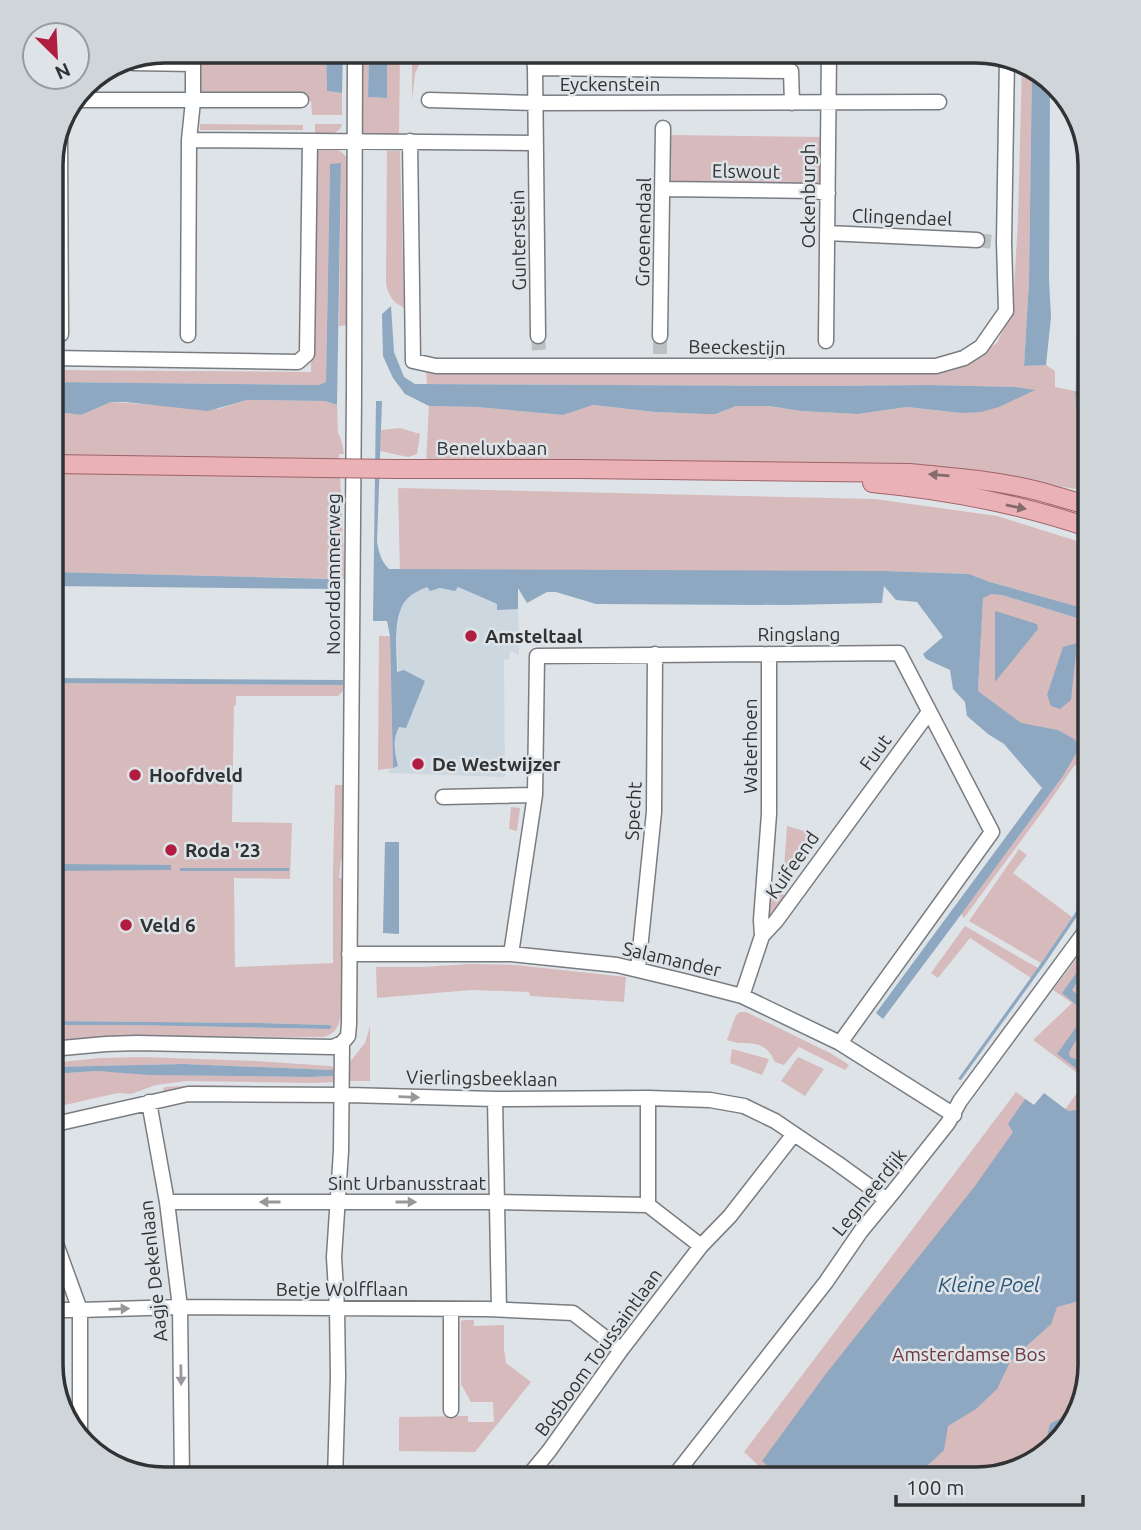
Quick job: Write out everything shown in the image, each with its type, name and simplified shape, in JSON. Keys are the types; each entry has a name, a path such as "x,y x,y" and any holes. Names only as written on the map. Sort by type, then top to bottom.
{"main road":[{"name":"Beneluxbaan","path":"63,464 909,473 963,478 1036,491 1078,503"},
{"name":"Beneluxbaan","path":"63,476 156,467"},
{"name":"Beneluxbaan","path":"828,473 849,480 943,491 1047,513 1078,523"}],"street":[{"path":"160,63 193,64 189,139 188,359"},
{"name":"Noorddammerweg","path":"337,1308 334,1257 341,1095 338,1045 348,1036 349,1024 355,63"},
{"name":"Gunterstein","path":"535,63 539,350"},
{"name":"Ockenburgh","path":"825,367 829,63"},
{"name":"Beeckestijn","path":"410,141 413,361 436,366 539,350 660,360 825,367 936,366 964,358 981,347 1006,311 999,242 1007,67"},
{"name":"Eyckenstein","path":"536,68 791,71 792,103"},
{"path":"87,100 301,100"},
{"name":"Eyckenstein","path":"429,100 535,103 939,103"},
{"name":"Groenendaal","path":"660,336 663,128"},
{"path":"189,139 535,143"},
{"path":"63,358 298,362 307,354 310,141"},
{"name":"Elswout","path":"663,189 828,193"},
{"name":"Clingendael","path":"827,233 977,240"},
{"name":"Ringslang","path":"511,954 535,795 537,656 899,653 992,832 840,1043"},
{"name":"Specht","path":"638,969 654,812 654,654"},
{"name":"Waterhoen","path":"766,838 769,814 769,654"},
{"name":"Fuut","path":"853,815 929,712"},
{"path":"443,797 535,795"},
{"name":"Kuifeend","path":"762,936 776,922 853,815"},
{"name":"Kuifeend","path":"742,996 762,936 766,838"},
{"name":"Legmeerdijk","path":"681,1467 826,1282 851,1244 954,1115 960,1101 1078,941"},
{"name":"Salamander","path":"349,954 511,954 617,965 742,996 840,1043 954,1115"},
{"path":"63,1048 137,1043 338,1045"},
{"name":"Vierlingsbeeklaan","path":"63,1122 188,1094 710,1100 744,1106 775,1121 886,1200"},
{"path":"649,1098 648,1205 701,1246"},
{"path":"495,1099 499,1309"},
{"name":"Aagje Dekenlaan","path":"149,1101 167,1202 180,1307 182,1467"},
{"name":"Bosboom Toussaintlaan","path":"536,1467 701,1246 730,1216 794,1134"},
{"name":"Sint Urbanusstraat","path":"167,1202 648,1205"},
{"path":"63,1263 80,1310 80,1422"},
{"name":"Betje Wolfflaan","path":"63,1310 180,1307 499,1309 573,1313 621,1350"},
{"path":"335,1467 337,1308"},
{"path":"451,1309 451,1410"}],"shaded area":[{"path":"1078,307 1078,391 1075,391"},
{"path":"427,586 430,591 440,588 455,591 458,587 498,605 497,610 518,609 519,655 510,651 509,660 504,659 505,777 388,773 389,769 398,766 395,733 399,727 397,632 400,610 406,600"}],"green space":[{"path":"197,63 326,63 327,91 342,93 342,115 312,115 311,101 197,100"},
{"path":"361,63 369,63 368,97 386,98 387,63 400,63 399,135 361,134"},
{"path":"412,63 420,63 415,74 412,100"},
{"path":"1022,74 1032,80 1029,282 1024,366 1046,365 1055,371 1055,387 1075,391 1078,409 1078,489 925,467 426,464 429,406 477,407 563,415 592,405 704,414 717,414 736,406 769,406 801,411 858,414 907,407 961,413 1033,390 1016,387 931,385 427,384 426,370 579,366 947,372 963,366 997,343 1013,308"},
{"path":"200,124 303,125 303,130 200,130"},
{"path":"315,124 342,124 333,134 315,134"},
{"path":"671,135 823,137 823,187 669,185"},
{"path":"314,147 337,150 349,160 350,325 339,326 341,164 330,165 326,382 319,385 63,382 63,370 311,372"},
{"path":"387,151 400,151 406,309 393,300 386,284"},
{"path":"247,400 325,401 337,405 338,432 344,454 339,454 345,579 63,572 63,413 81,415 111,402 218,409"},
{"path":"400,428 420,434 417,454 408,457 380,451 381,430"},
{"path":"398,488 875,499 997,516 1078,541 1078,607 969,574 886,571 400,571"},
{"path":"992,593 1002,595 1078,618 1078,745 1058,730 1021,724 978,691 983,597","holes":["995,612 1037,624 995,681"]},
{"path":"379,636 390,636 393,768 378,770"},
{"name":"Roda '23","path":"63,683 343,685 343,691 338,696 236,696 234,706 232,822 292,823 290,879 234,878 235,967 333,963 335,785 348,785 347,858 341,859 339,878 347,878 342,1004 336,1029 323,1037 121,1036 63,1040 63,1025 329,1029 329,1025 63,1021"},
{"path":"1078,750 1078,764 964,918 961,914 1063,776"},
{"path":"511,807 520,808 517,831 509,829"},
{"path":"787,826 818,835 783,883"},
{"path":"1019,849 1027,855 1013,873 1072,917 1041,963 969,921"},
{"path":"770,891 778,891 787,897 767,918"},
{"path":"965,926 1038,968 1031,978 970,938 938,978 931,973"},
{"name":"Kleine Poel","path":"1078,957 1078,1073 1033,1040 1072,1003 1053,990"},
{"path":"516,965 626,977 624,1002 530,996 529,992 471,990 377,998 376,967"},
{"path":"746,1012 849,1065 845,1070 799,1047 784,1065 775,1062 760,1045 727,1040 736,1015"},
{"path":"370,1026 370,1081 349,1081 349,1063 365,1043"},
{"path":"732,1049 769,1059 762,1075 730,1063"},
{"path":"144,1057 330,1066 337,1069 337,1082 186,1081 63,1105 63,1073 97,1071 310,1077 332,1076 333,1070 183,1064 63,1067 63,1062"},
{"path":"798,1057 824,1069 805,1096 781,1081"},
{"path":"201,1085 322,1088 203,1086 163,1094 165,1087"},
{"name":"Kleine Poel","path":"1016,1092 1056,1121 1078,1092 1078,1366 1075,1392 1057,1427 1033,1450 1021,1457 990,1466 759,1467 744,1452"},
{"path":"474,1320 474,1326 504,1325 506,1363 531,1382 475,1452 399,1451 399,1417 468,1416 468,1422 494,1422 493,1402 471,1402 461,1384 461,1321"}],"water":[{"path":"326,63 343,63 342,93 327,91"},
{"path":"369,63 387,63 387,98 368,97"},
{"path":"1032,80 1050,95 1051,317 1046,365 1024,366 1029,282"},
{"path":"341,163 337,405 325,401 247,400 208,411 111,402 81,415 63,413 63,382 319,385 326,382 330,164"},
{"path":"391,306 394,352 404,377 415,384 931,385 1035,390 999,407 981,412 961,413 907,407 858,414 801,411 769,406 736,406 716,414 704,414 593,405 563,415 477,407 429,406 405,394 393,378 383,356 382,314"},
{"path":"1075,391 1078,391 1078,409"},
{"path":"376,401 382,401 377,542 381,557 389,569 886,571 969,574 1078,607 1078,618 1002,595 991,594 983,598 978,691 1021,723 1058,730 1074,739 1078,750 1063,776 883,1019 876,1013 1042,788 1004,744 967,716 965,702 953,689 950,670 926,659 923,654 943,637 917,602 896,600 884,586 882,603 787,605 596,604 556,592 547,592 527,603 518,588 518,609 497,610 497,604 458,587 455,591 440,588 430,591 427,587 407,599 397,623 397,672 404,670 425,681 406,728 399,727 395,736 398,766 393,768 390,636 387,621 373,621"},
{"path":"63,572 334,579 334,589 63,586"},
{"path":"995,611 1037,624 1038,629 995,682"},
{"path":"1077,643 1071,700 1060,709 1051,706 1047,695 1063,647"},
{"path":"63,678 343,680 343,685 63,683"},
{"path":"385,842 399,842 399,934 383,933"},
{"path":"63,864 171,865 171,870 63,871"},
{"path":"180,868 289,868 289,871 180,871"},
{"path":"1078,909 1078,915 1044,965 961,1080 958,1079"},
{"path":"1078,971 1078,981 1072,990 1078,995 1078,1006 1062,993"},
{"path":"63,1021 259,1023 332,1027 329,1029 63,1025"},
{"path":"1078,1024 1078,1037 1069,1052 1070,1057 1078,1060 1078,1070 1057,1054"},
{"path":"183,1064 333,1070 333,1076 150,1075 97,1071 63,1073 63,1067"},
{"name":"Kleine Poel","path":"1044,1093 1068,1111 1077,1110 1078,1301 1057,1307 1051,1324 1011,1360 997,1389 976,1409 948,1426 944,1450 927,1467 769,1467 762,1461 825,1375 975,1186 1013,1132 1008,1124 1025,1099 1034,1105"},
{"path":"1064,1417 1046,1439 1050,1424"}],"tunnel":[{"path":"977,240 993,242"},
{"path":"538,336 539,350"},
{"path":"660,336 660,354"}],"place":[{"name":"Amsteltaal","path":"471,636"},
{"name":"De Westwijzer","path":"418,764"},
{"name":"Hoofdveld","path":"135,775"},
{"name":"Roda '23","path":"171,850"},
{"name":"Veld 6","path":"126,925"}],"park label":[{"name":"Amsterdamse Bos","path":"969,1354"}]}
